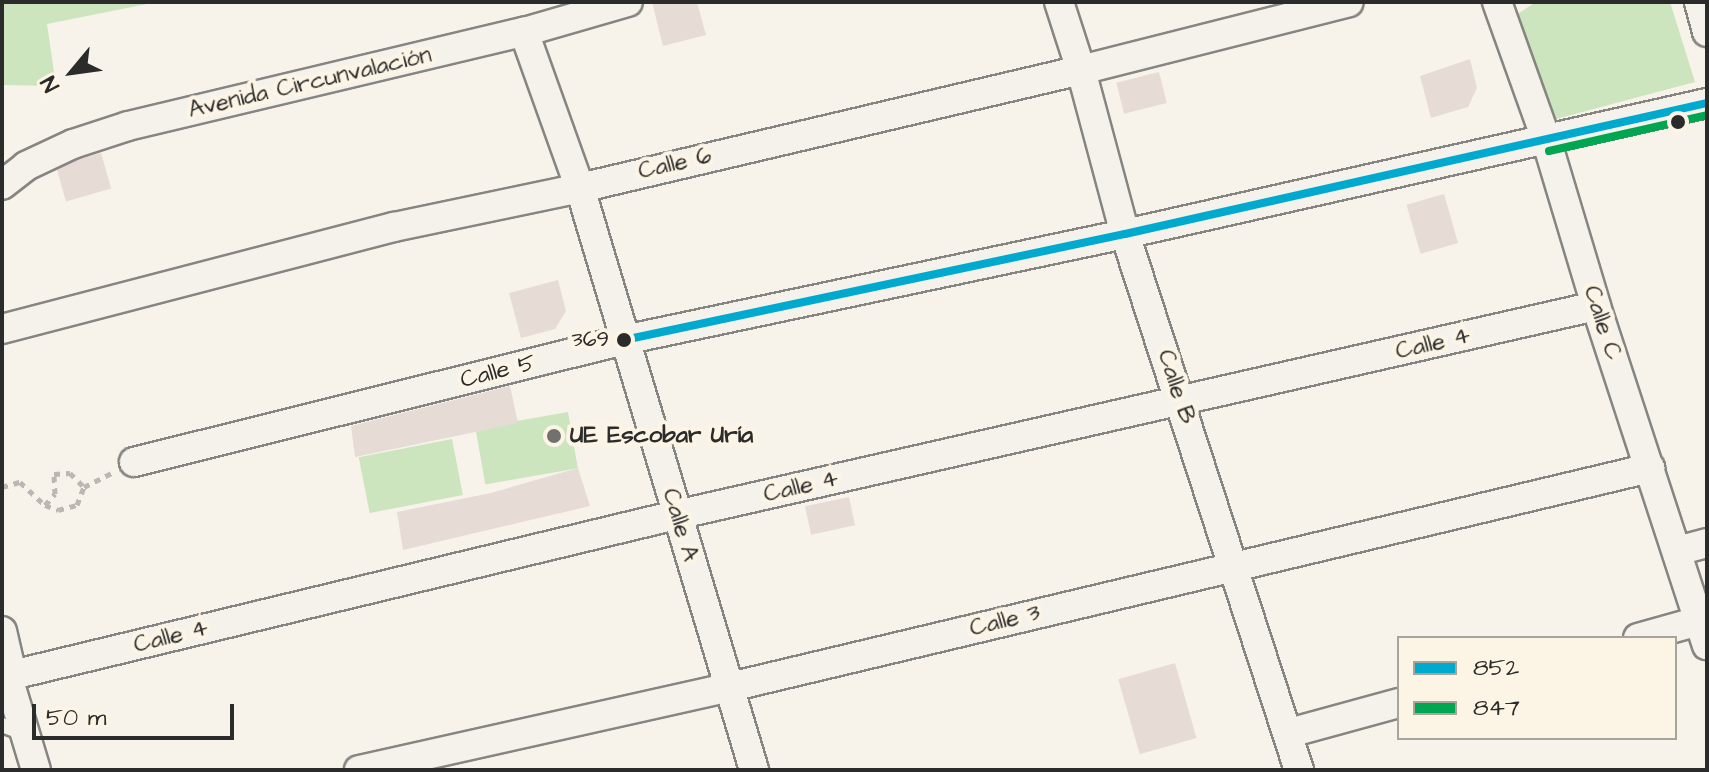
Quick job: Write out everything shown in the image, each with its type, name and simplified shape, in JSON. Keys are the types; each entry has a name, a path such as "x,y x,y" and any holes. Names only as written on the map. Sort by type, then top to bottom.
{"street":[{"name":"Avenida Circunvalación","path":"2,185 26,166 73,144 128,126 524,32 628,2"},
{"name":"Calle B","path":"1059,2 1081,70 1125,234 1299,770"},
{"name":"Calle 6","path":"2,329 394,227 580,188 1081,70 1349,2"},
{"name":"Calle C","path":"1497,2 1546,139 1596,306 1703,633"},
{"path":"1699,2 1707,32"},
{"name":"Calle A","path":"524,32 580,188 754,770"},
{"name":"Calle 5","path":"134,462 624,340 1125,234 1707,103"},
{"name":"Calle 4","path":"6,673 676,515 1596,306"},
{"name":"Calle 3","path":"359,770 730,687 1650,468"},
{"path":"1677,551 1707,543"},
{"path":"2,631 10,665 6,673 14,730 36,770"},
{"path":"1664,636 1703,633"},
{"path":"1289,733 1397,704"}],"path":[{"path":"2,487 20,482 45,505 58,510 77,505 84,487 70,473 54,474 55,494 45,505"}],"green space":[{"path":"2,2 157,2 47,24 56,86 2,85"},
{"path":"1536,2 1670,2 1695,82 1556,119 1548,114 1516,15"},
{"path":"568,412 578,468 485,484 475,428"},
{"path":"452,439 463,495 370,513 359,457"}],"building":[{"path":"652,2 697,2 706,35 663,46"},
{"path":"1470,59 1477,88 1468,107 1431,118 1420,76"},
{"path":"1159,72 1167,103 1124,114 1116,83"},
{"path":"101,153 111,189 66,202 56,166"},
{"path":"1444,194 1458,243 1421,254 1407,205"},
{"path":"558,280 566,311 555,329 521,338 509,293"},
{"path":"510,386 518,423 355,457 351,426"},
{"path":"578,468 590,506 403,550 397,512 491,493"},
{"path":"849,497 855,525 811,535 805,506"},
{"path":"1175,663 1196,738 1140,754 1118,679"}],"transit line":[{"name":"852","path":"624,340 1125,234 1707,103"},
{"name":"847","path":"1549,151 1707,115"}],"place":[{"name":"369","path":"624,340"},
{"name":"UE Escobar Uría","path":"554,436"}]}
